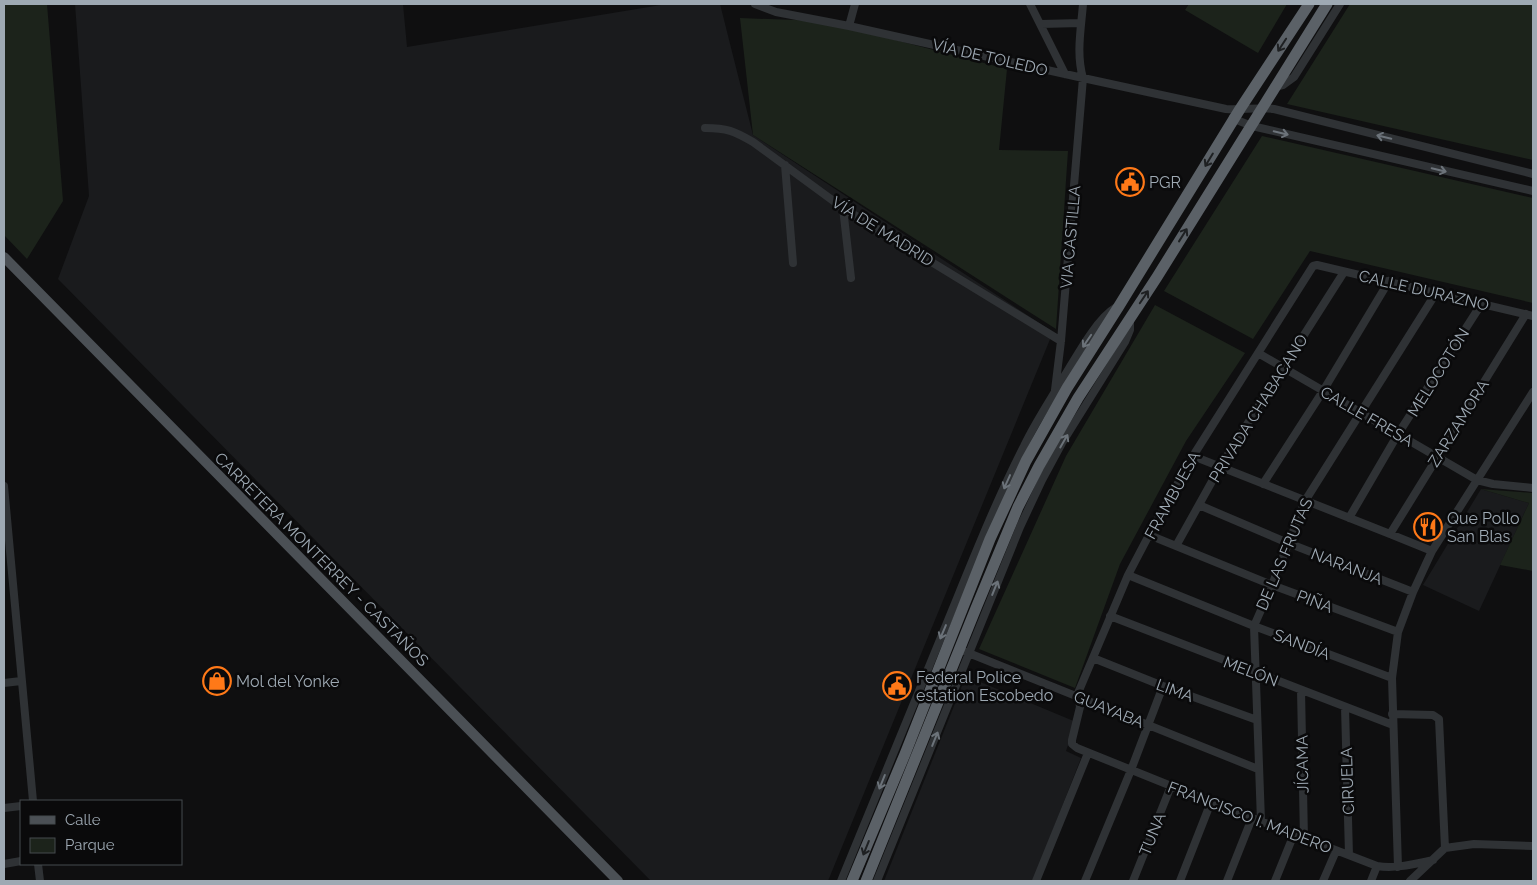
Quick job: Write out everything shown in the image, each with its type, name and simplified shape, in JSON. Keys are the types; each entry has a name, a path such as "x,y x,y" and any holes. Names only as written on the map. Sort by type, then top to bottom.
{"highway":[{"path":"866,881 990,539 1026,461 1066,388 1120,306 1237,114 1309,4"},
{"path":"852,881 910,757 964,652 1018,507 1039,466 1078,398 1157,277 1327,4"}],"main road":[{"name":"CARRETERA MONTERREY - CASTAÑOS","path":"4,257 618,881"}],"street":[{"name":"VÍA DE TOLEDO","path":"755,4 776,12 849,26 1226,109 1237,114"},
{"path":"849,26 856,4"},
{"path":"1030,4 1064,74"},
{"name":"VIA CASTILLA","path":"1054,394 1062,341 1083,78 1079,65 1079,55 1084,4"},
{"path":"1274,87 1287,83 1294,77 1340,4"},
{"path":"1041,24 1081,23"},
{"path":"1237,114 1263,108 1286,112 1533,174"},
{"path":"1237,114 1252,126 1533,191"},
{"name":"VÍA DE MADRID","path":"705,128 722,128 738,133 785,164 843,208 1062,341"},
{"path":"785,164 793,263"},
{"path":"843,208 852,278"},
{"name":"CALLE DURAZNO","path":"1314,265 1530,315"},
{"name":"FRAMBUESA","path":"1072,744 1080,707 1078,697 1128,574 1193,456 1314,265"},
{"name":"PRIVADA CHABACANO","path":"1176,546 1220,467 1344,272"},
{"path":"1263,484 1323,391 1389,282"},
{"name":"DE LAS FRUTAS","path":"1261,821 1254,626 1305,501 1436,293"},
{"name":"MELOCOTÓN","path":"1349,518 1398,434 1482,303"},
{"path":"841,881 983,536 1025,444 1075,359 1107,314 1120,306"},
{"name":"ZARZAMORA","path":"1390,534 1437,456 1530,315"},
{"name":"CALLE FRESA","path":"1258,353 1477,480 1493,484 1532,486"},
{"path":"1398,867 1392,678 1398,632 1413,592 1432,551 1533,392"},
{"path":"1193,456 1432,551"},
{"path":"4,486 8,572 33,800"},
{"name":"NARANJA","path":"1199,505 1288,543 1413,592"},
{"name":"PIÑA","path":"1149,535 1272,585 1398,632"},
{"name":"SANDÍA","path":"1128,574 1254,626 1392,678"},
{"name":"MELÓN","path":"1110,616 1393,725"},
{"path":"877,881 964,652"},
{"name":"GUAYABA","path":"964,652 1258,769"},
{"name":"LIMA","path":"1093,658 1257,720"},
{"path":"4,683 21,681"},
{"path":"1085,881 1163,686"},
{"name":"JÍCAMA","path":"1301,690 1304,838"},
{"name":"CIRUELA","path":"1345,707 1349,855"},
{"path":"1392,714 1433,716 1438,719 1445,848"},
{"name":"FRANCISCO I. MADERO","path":"1072,744 1088,753 1377,866 1398,867 1433,860"},
{"path":"1036,881 1088,753"},
{"name":"TUNA","path":"1133,881 1171,786"},
{"path":"1180,881 1211,802"},
{"path":"4,808 20,806"},
{"path":"1227,881 1252,818"},
{"path":"1275,881 1294,834"},
{"path":"1410,881 1445,848 1474,844 1533,846"},
{"path":"1323,881 1336,851"},
{"path":"4,864 20,861"},
{"path":"38,865 40,881"},
{"path":"1371,881 1377,866"}],"shaded area":[{"path":"75,4 403,4 407,47 667,4 720,4 753,135 1053,332 828,881 651,881 58,279 89,196"},
{"path":"1481,489 1529,503 1479,611 1423,585"},
{"path":"966,676 1076,722 1066,751 1081,758 1033,881 884,881"}],"green space":[{"path":"4,4 47,4 63,201 27,259 4,235"},
{"path":"1189,4 1287,4 1258,53 1185,10"},
{"path":"1350,4 1533,4 1533,160 1287,104"},
{"path":"740,18 822,21 1007,69 999,150 1068,151 1056,329 753,135"},
{"path":"1262,136 1533,198 1533,303 1310,251 1253,339 1164,291"},
{"path":"1155,305 1245,353 1186,441 1120,564 1075,688 979,649 1066,456"},
{"path":"1481,489 1533,493 1533,571 1500,565 1529,503"}],"place":[{"name":"PGR","path":"1130,182"},
{"name":"Que Pollo San Blas","path":"1428,527"},
{"name":"Mol del Yonke","path":"217,681"},
{"name":"Federal Police estation Escobedo","path":"897,686"}]}
